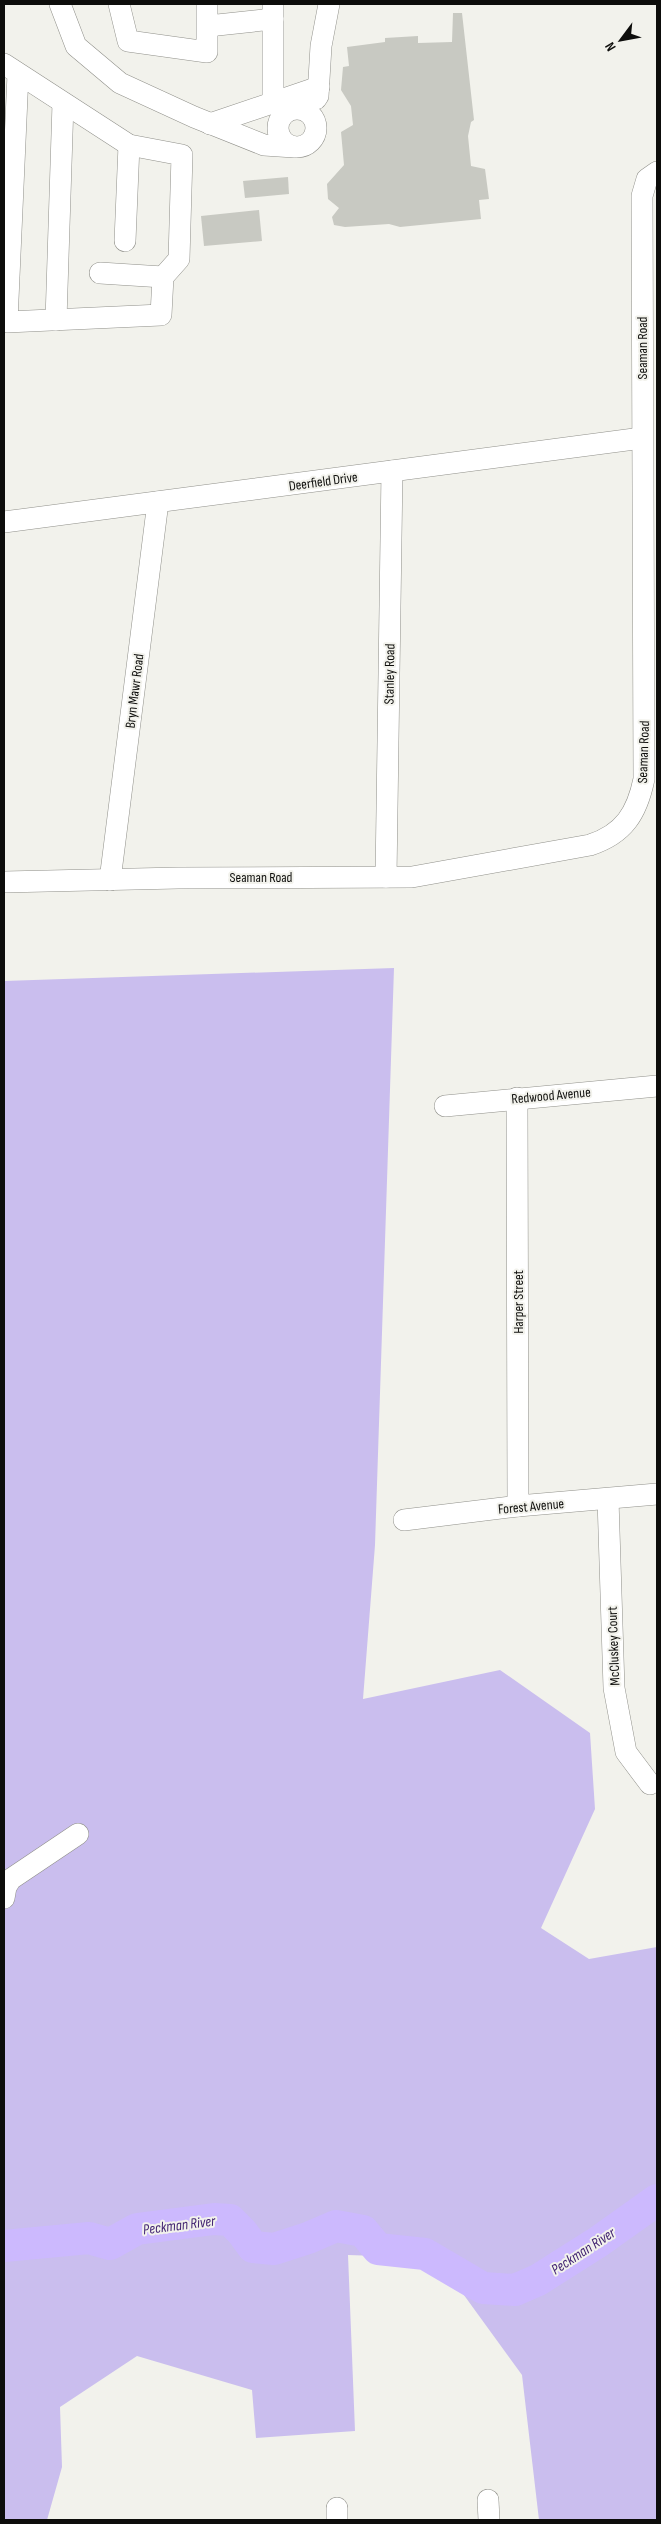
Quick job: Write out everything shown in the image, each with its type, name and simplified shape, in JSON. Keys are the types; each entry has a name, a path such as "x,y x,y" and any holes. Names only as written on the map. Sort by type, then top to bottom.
{"street":[{"path":"60,4 76,46 120,84 210,124 264,145 294,147 307,145 316,135 316,122 307,111 294,109 282,115 278,128 282,140 294,147"},
{"path":"119,4 128,42 206,52 207,4"},
{"path":"307,111 318,96 320,46 330,4"},
{"path":"208,26 273,12 274,103"},
{"path":"11,69 129,145 182,155 180,259 163,277 161,315 7,322 11,69"},
{"path":"210,124 319,87"},
{"path":"56,320 63,103"},
{"path":"125,241 129,145"},
{"name":"Seaman Road","path":"4,882 412,877 590,845 611,836 632,815 641,794 644,779 651,673 642,438 642,196 647,179 657,172"},
{"path":"100,273 163,277"},
{"name":"Deerfield Drive","path":"4,522 642,438"},
{"name":"Stanley Road","path":"386,877 392,471"},
{"name":"Bryn Mawr Road","path":"110,880 158,502"},
{"name":"Redwood Avenue","path":"445,1106 657,1086"},
{"name":"Harper Street","path":"517,1098 518,1506"},
{"name":"Forest Avenue","path":"404,1520 518,1506 657,1494"},
{"name":"McCluskey Court","path":"608,1499 614,1688 626,1752 650,1784"},
{"path":"4,1898 6,1887 11,1879 78,1834"}],"shaded area":[{"path":"394,968 375,1545 363,1699 500,1670 590,1733 595,1809 541,1928 589,1959 657,1947 657,2520 539,2520 522,2375 437,2258 348,2255 355,2431 256,2438 252,2390 137,2356 60,2407 62,2467 47,2520 4,2520 4,981"}],"building":[{"path":"453,13 462,13 474,120 471,122 468,136 471,166 485,169 489,199 479,200 481,219 400,227 389,224 345,227 334,225 332,217 339,208 328,199 327,184 344,165 341,132 353,125 351,106 341,90 343,67 349,66 347,47 385,42 385,38 418,36 418,43 452,42"},
{"path":"288,177 289,194 245,198 243,181"},
{"path":"259,210 262,241 204,246 201,216"}],"waterway":[{"name":"Peckman River","path":"4,2246 89,2238 110,2244 137,2229 214,2219 230,2220 253,2247 274,2249 308,2238 336,2226 363,2231 378,2249 425,2254 483,2288 515,2290 538,2280 598,2242 657,2200"}]}
